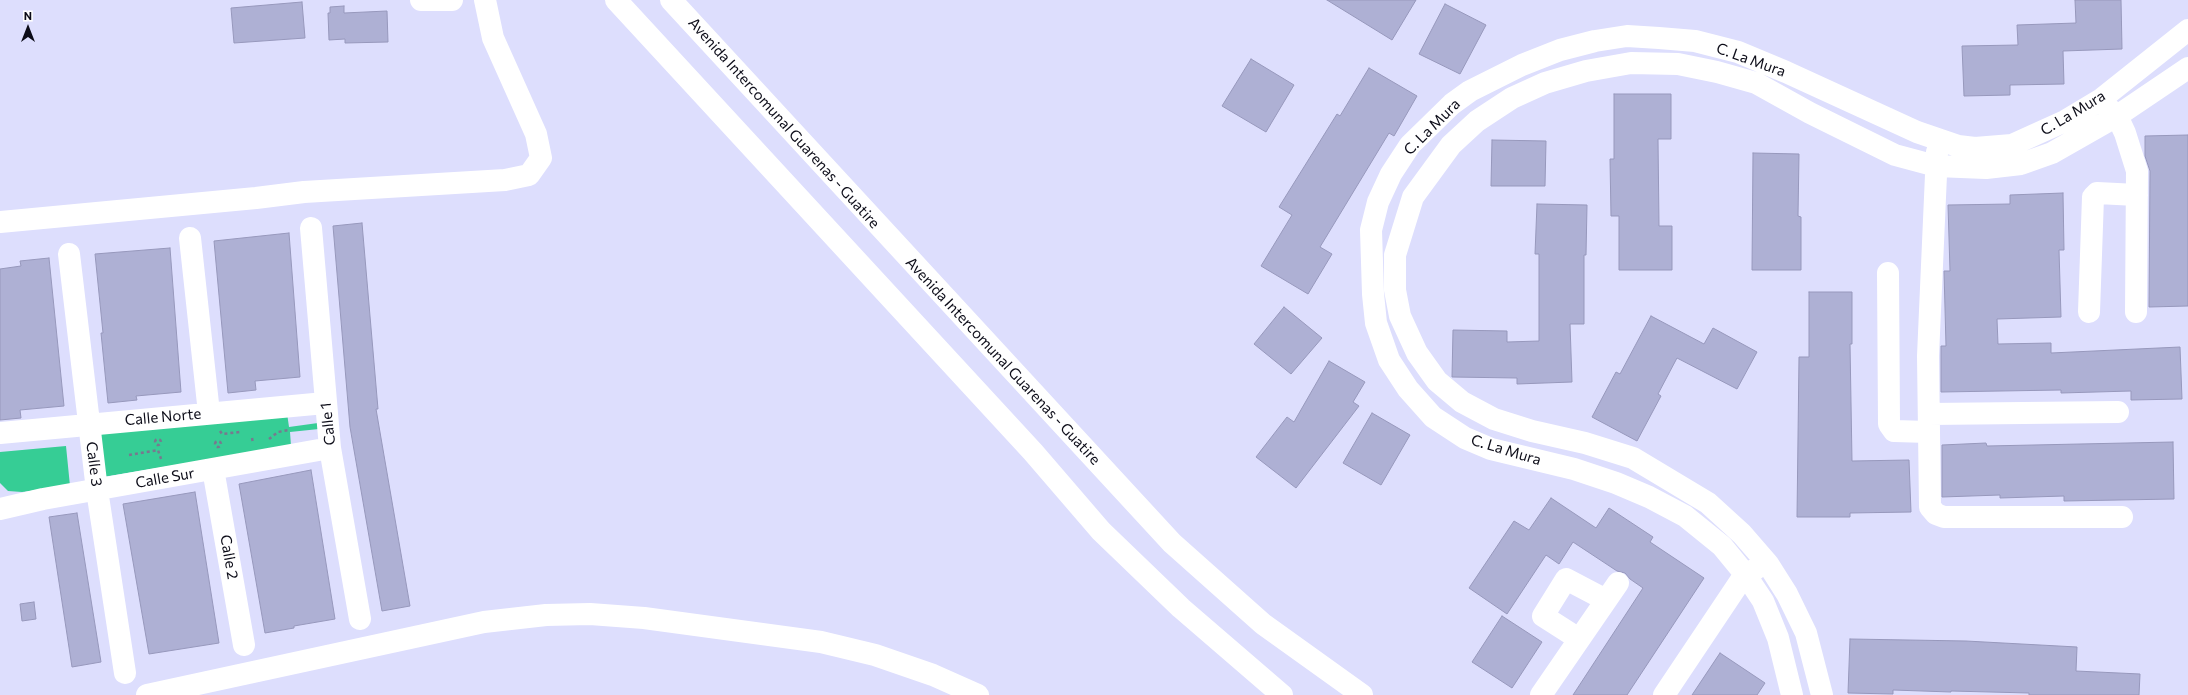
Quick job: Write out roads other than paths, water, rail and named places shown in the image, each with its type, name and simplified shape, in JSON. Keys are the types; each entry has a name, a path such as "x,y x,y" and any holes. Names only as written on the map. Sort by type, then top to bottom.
{"main road":[{"path":"421,0 452,0"},
{"path":"0,222 256,198 304,192 505,180 529,175 541,158 536,134 493,38 485,0"},
{"path":"616,0 1033,452 1101,531 1181,608 1282,695"},
{"name":"Avenida Intercomunal Guarenas - Guatire","path":"671,0 1172,543 1263,624 1362,695"},
{"name":"C. La Mura","path":"1792,695 1778,638 1763,601 1745,574 1722,546 1698,526 1685,516 1649,497 1574,469 1491,449 1465,438 1433,417 1408,389 1389,360 1376,323 1371,253 1371,230 1378,202 1391,174 1410,145 1452,104 1470,91 1522,65 1560,50 1595,41 1627,36 1695,41 1738,52 1938,140 1975,148 2012,145 2065,122 2100,100 2188,30"},
{"path":"1822,695 1806,634 1787,594 1768,564 1742,534 1708,503 1677,482 1633,458 1585,443 1532,431 1494,419 1462,402 1437,381 1417,353 1400,316 1395,290 1395,255 1412,197 1451,145 1477,122 1512,98 1545,83 1586,71 1631,63 1678,64 1717,72 1756,83 1861,139 1895,155 1936,166 1986,168 2021,164 2052,153 2116,116 2188,68"},
{"path":"2100,100 2116,116 2125,133 2137,172 2136,312"},
{"path":"1938,140 1928,356 1930,507 1936,514 1944,517 2122,517"},
{"path":"2089,312 2093,197 2096,193 2137,194"},
{"name":"Calle 1","path":"311,228 330,448 360,619"},
{"path":"190,238 209,413"},
{"name":"Calle 3","path":"69,254 97,490 125,673"},
{"path":"1888,272 1889,424 1894,431 1929,423 2118,412"},
{"name":"Calle Norte","path":"0,433 325,403"},
{"name":"Calle Sur","path":"0,509 330,448"},
{"name":"Calle 2","path":"213,469 244,645"},
{"path":"1664,695 1745,574 1768,564"},
{"path":"1541,695 1612,591 1566,579 1542,616 1579,639"},
{"path":"147,695 484,622 531,616 590,614 644,618 821,642 875,656 933,675 978,695"}]}
